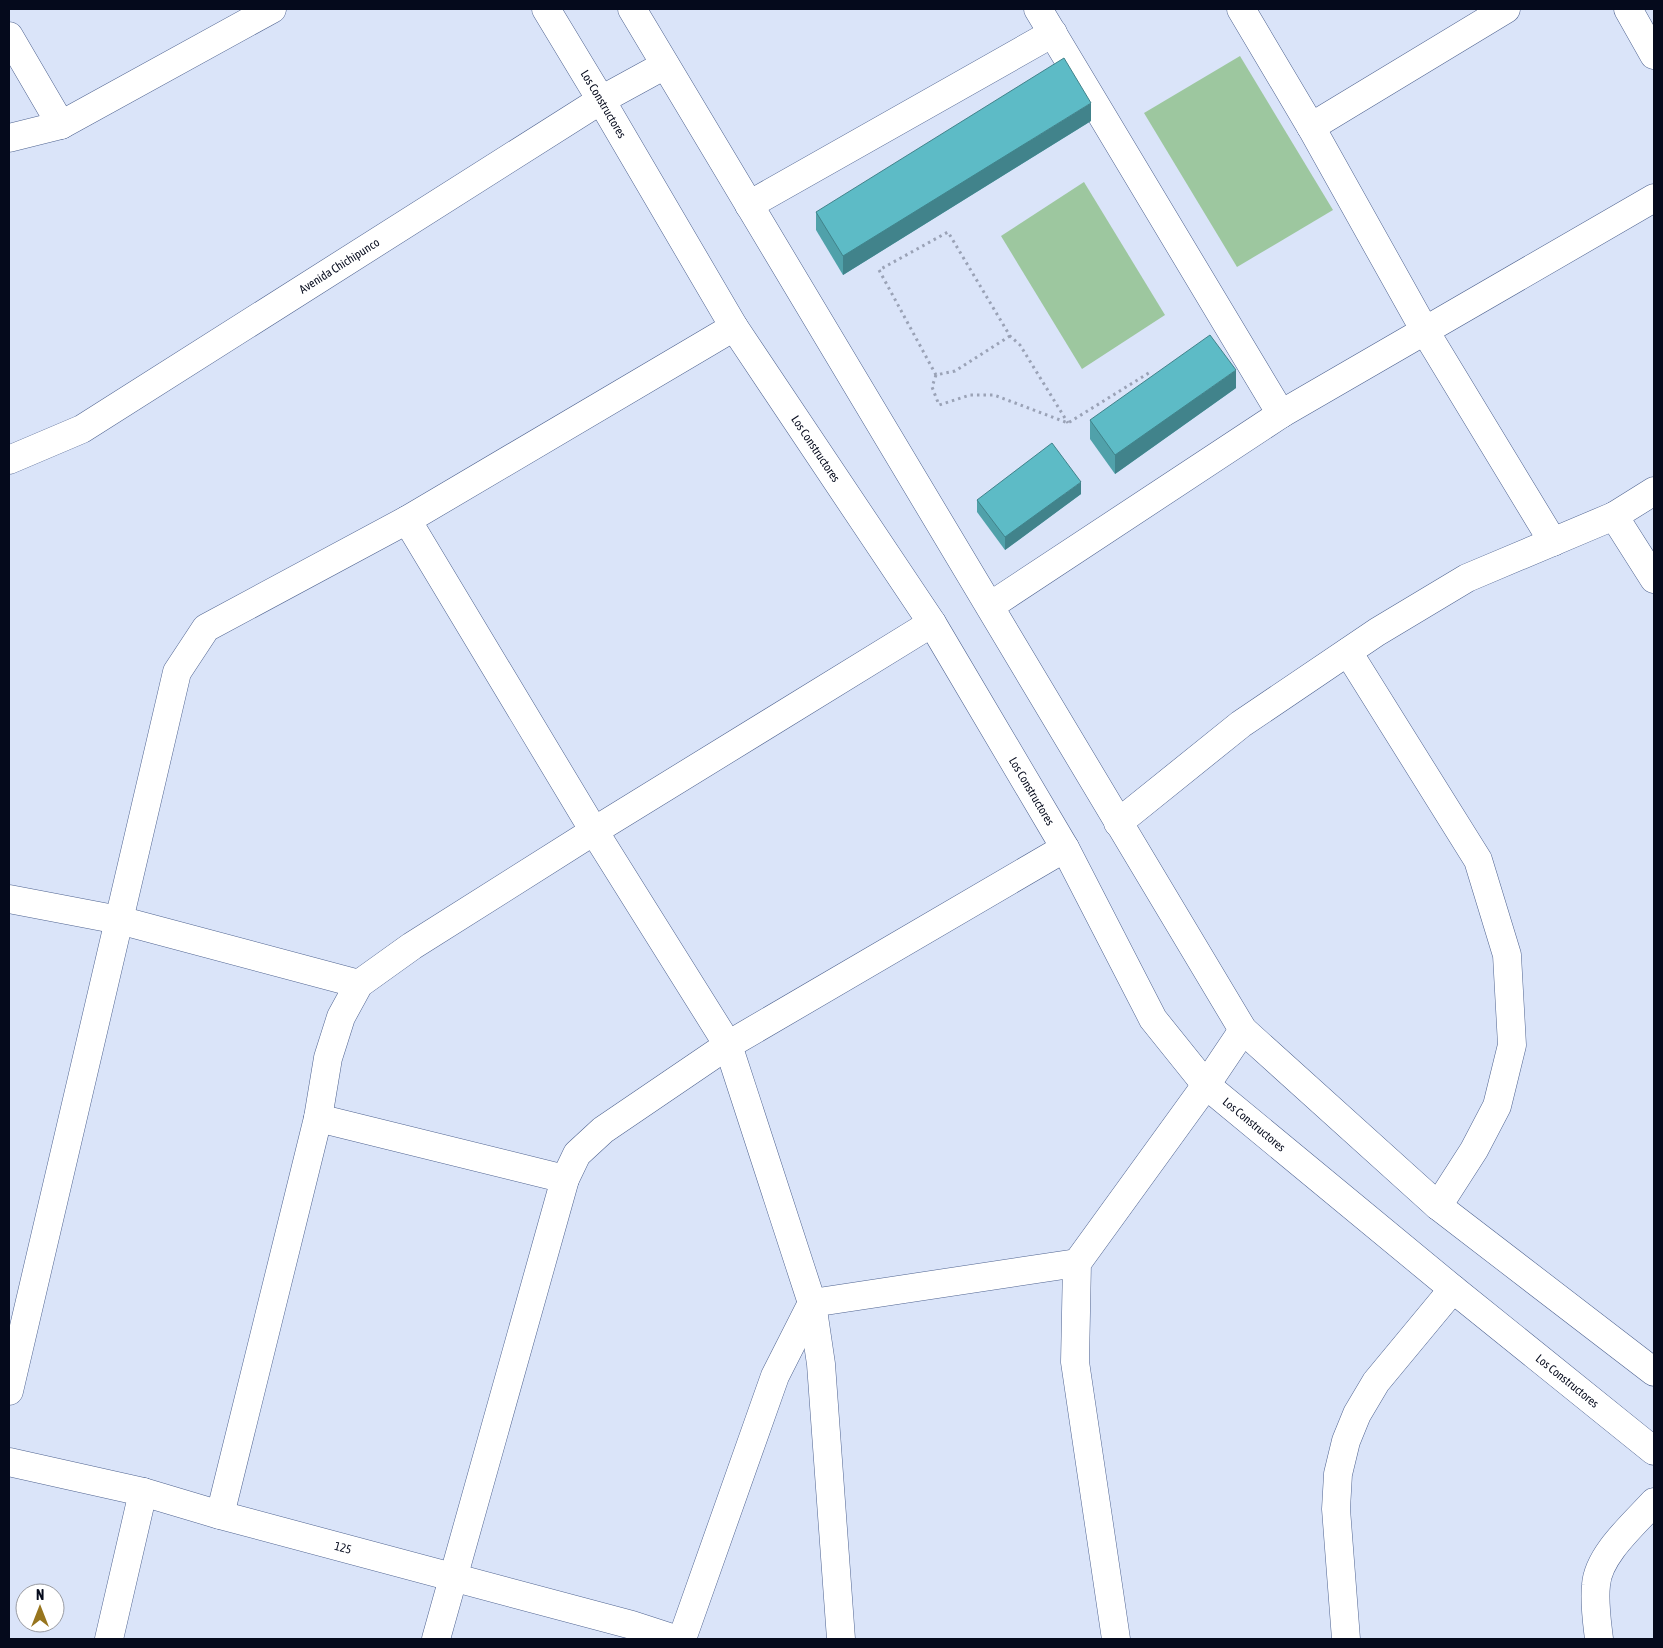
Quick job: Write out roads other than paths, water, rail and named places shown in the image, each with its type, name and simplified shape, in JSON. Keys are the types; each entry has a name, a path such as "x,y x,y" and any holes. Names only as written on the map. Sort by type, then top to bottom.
{"street":[{"path":"9,138 61,125 272,9"},
{"name":"Los Constructores","path":"546,9 734,327 932,624 1065,848 1153,1019 1206,1085 1654,1452"},
{"path":"632,9 1243,1030 1438,1206 1654,1372"},
{"path":"1038,9 1281,414"},
{"path":"1241,9 1311,127 1425,331 1553,542"},
{"path":"1311,127 1506,9"},
{"path":"1628,9 1654,54"},
{"path":"749,205 1052,34"},
{"path":"9,36 61,125"},
{"name":"Avenida Chichipunco","path":"9,460 82,429 601,100 665,65"},
{"path":"990,606 1281,414 1654,198"},
{"path":"9,1391 177,672 206,628 407,520 734,327"},
{"path":"1118,823 1240,724 1377,632 1467,578 1614,516 1654,491"},
{"path":"1614,516 1654,579"},
{"path":"407,520 594,831 728,1044 812,1303 821,1364 841,1639"},
{"path":"220,1515 318,1118 328,1058 341,1017 359,984 412,946 594,831 932,624"},
{"path":"1348,652 1478,860 1507,955 1512,1045 1498,1106 1474,1150 1438,1206"},
{"path":"436,1639 565,1179 578,1154 603,1130 728,1044 1065,848"},
{"path":"9,899 119,920 359,984"},
{"path":"1116,1639 1075,1362 1077,1263 1206,1085 1243,1030"},
{"path":"318,1118 565,1179"},
{"path":"812,1303 1077,1263"},
{"path":"1346,1639 1336,1509 1338,1474 1346,1441 1357,1414 1376,1382 1453,1289"},
{"path":"682,1639 775,1376 812,1303"},
{"name":"125","path":"9,1462 143,1492 220,1515 632,1625 675,1639"},
{"path":"109,1639 143,1492"},
{"path":"1599,1639 1596,1584 1602,1564 1618,1542 1654,1502"}]}
